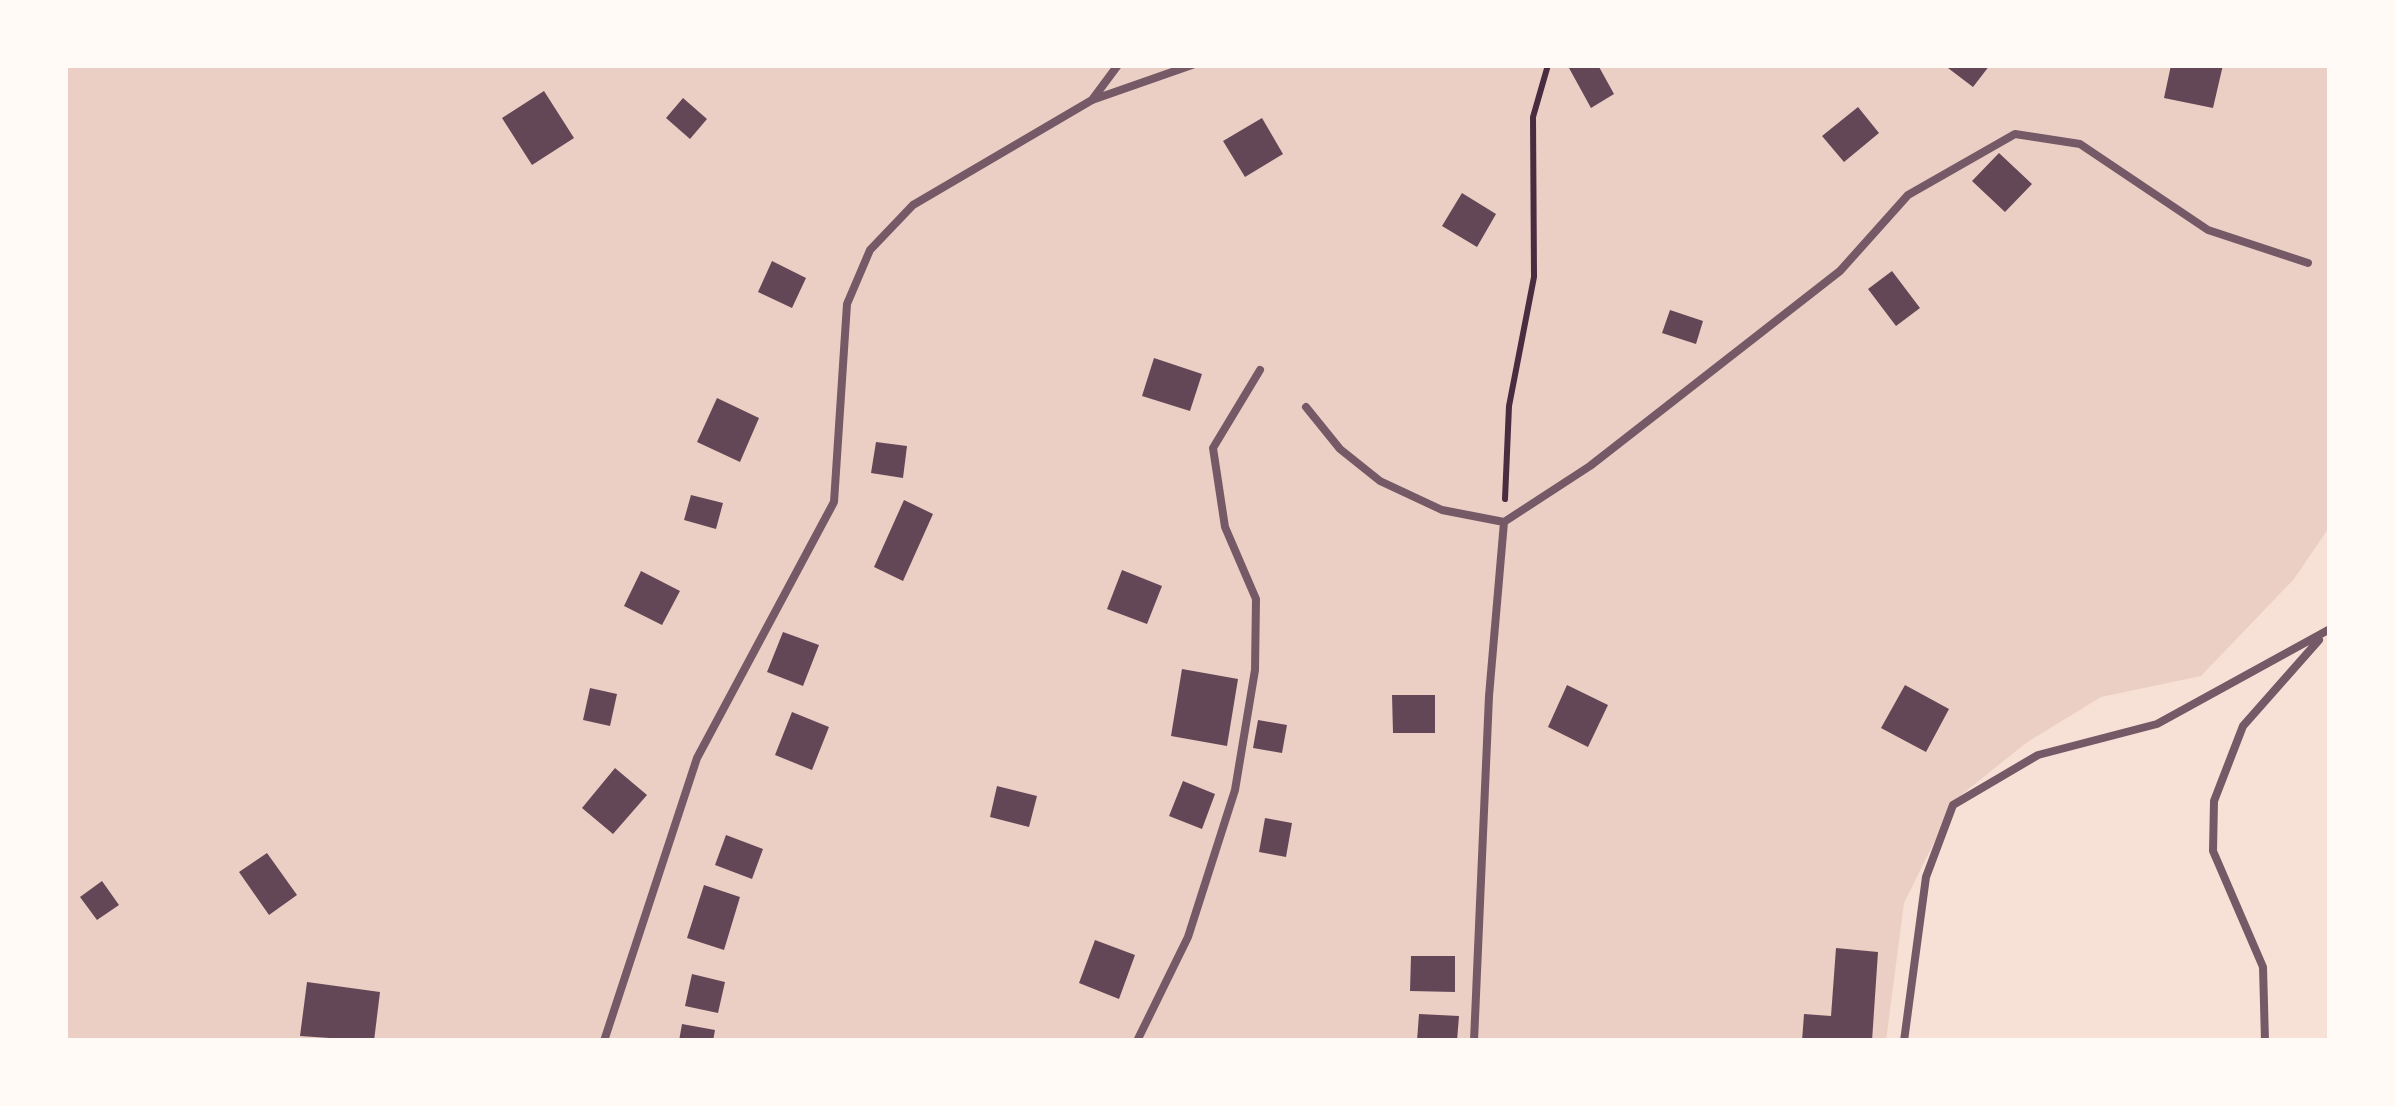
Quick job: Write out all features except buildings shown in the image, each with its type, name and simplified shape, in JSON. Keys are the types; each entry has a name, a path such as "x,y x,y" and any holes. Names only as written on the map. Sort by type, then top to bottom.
{"lane":[{"path":"1092,100 1118,65"},
{"path":"604,1041 697,758 834,502 847,304 870,250 912,205 1092,100 1192,65"},
{"path":"1306,407 1340,449 1380,481 1442,510 1504,522 1590,466 1840,271 1908,195 2015,134 2080,144 2208,230 2308,263"},
{"path":"1137,1041 1188,937 1235,790 1255,670 1256,598 1225,528 1213,448 1260,370"},
{"path":"1474,1041 1489,696 1504,522"},
{"path":"1904,1041 1926,877 1953,805 2038,755 2156,724 2327,631"},
{"path":"2264,1041 2262,967 2213,851 2214,801 2242,726 2327,631"}],"path":[{"path":"1504,522 1509,406 1534,277 1533,117 1548,65"}],"shaded area":[{"path":"65,65 2330,65 2330,526 2294,579 2201,676 2101,697 2026,743 1955,800 1904,903 1886,1041 65,1041"}]}
